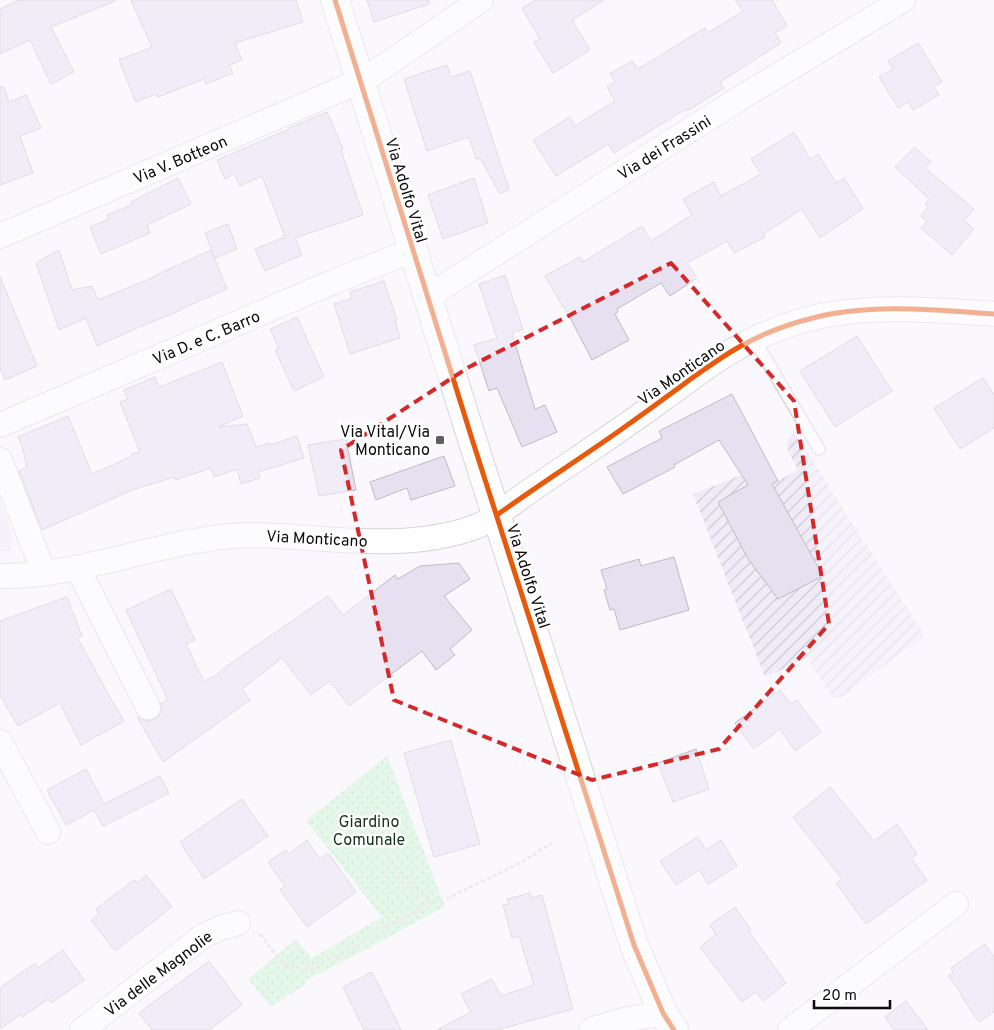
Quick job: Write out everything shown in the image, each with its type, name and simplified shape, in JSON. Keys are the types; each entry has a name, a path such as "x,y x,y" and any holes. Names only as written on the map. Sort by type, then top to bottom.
{"street":[{"name":"Via Adolfo Vital","path":"335,0 427,297 661,1024"},
{"name":"Via V. Botteon","path":"0,236 361,82 481,0"},
{"name":"Via dei Frassini","path":"427,297 742,97 903,0"},
{"name":"Via D. e C. Barro","path":"0,425 333,282 413,250"},
{"name":"Via Monticano","path":"0,576 44,573 183,543 232,536 265,535 388,542 444,535 476,526 497,515 551,476 618,432 723,356 754,339 783,327 844,312 871,310 925,310 994,314"},
{"path":"0,460 44,573"},
{"path":"77,567 148,707"},
{"path":"0,742 48,832"},
{"path":"790,1030 956,904"},
{"name":"Via delle Magnolie","path":"82,1030 203,936 220,928 238,923"},
{"path":"591,1030 624,1020 661,1024"}],"lane":[{"path":"754,339 819,449"}],"path":[{"path":"376,832 390,863 397,872 425,896 428,903"},
{"path":"238,923 253,925 280,960 289,966 311,969 354,948 377,929 409,917 428,903 444,900 522,862 552,843"},
{"path":"293,941 311,969"}],"highlighted area":[{"path":"671,263 794,401 829,624 719,749 592,780 394,700 341,450 469,367"}],"shaded area":[{"path":"794,432 925,636 840,698 833,698 806,657 765,677 693,494 741,475 753,494 798,470 788,451 787,442"},
{"path":"0,501 11,529 13,540 11,550 6,551 0,551"}],"green space":[{"name":"Giardino Comunale","path":"387,756 445,906 305,981 306,984 271,1007 248,979 296,939 312,958 382,917 306,821"}],"building":[{"path":"19,0 115,1 51,27 74,72 51,84 30,40 0,54 0,9"},
{"path":"131,0 296,0 303,22 235,43 242,60 229,65 233,73 206,84 204,79 158,97 156,94 136,102 119,60 152,47"},
{"path":"367,0 429,0 429,4 374,22"},
{"path":"536,0 604,0 572,20 590,50 553,73 534,42 540,39 522,8"},
{"path":"735,0 772,0 787,26 775,33 781,43 720,82 724,88 687,111 686,109 614,153 608,144 556,176 533,140 570,117 575,126 615,101 607,87 615,81 610,74 632,61 638,69 705,28 708,33 743,11"},
{"path":"918,43 942,82 934,86 939,95 913,110 908,102 898,108 879,77 893,69 888,61"},
{"path":"447,65 451,77 470,71 509,189 500,194 480,158 476,159 469,137 427,151 404,79"},
{"path":"0,87 4,87 9,102 26,95 41,128 20,136 33,173 0,185"},
{"path":"327,112 343,149 341,150 363,215 295,238 302,255 265,271 255,249 285,237 262,176 240,186 234,174 225,179 217,160"},
{"path":"794,132 810,159 818,154 836,183 844,178 863,209 820,238 802,209 763,234 765,237 734,253 727,241 687,263 697,278 670,296 661,283 617,309 618,312 615,314 629,340 592,360 564,306 545,276 580,257 583,262 642,226 651,241 692,215 683,199 714,182 721,196 761,174 751,159"},
{"path":"915,147 931,162 925,168 974,209 964,221 974,229 952,255 921,228 927,221 921,216 928,207 925,204 929,199 895,167"},
{"path":"178,178 191,204 147,225 150,233 101,254 90,227 109,219 107,215 132,205 131,202"},
{"path":"474,178 488,223 443,239 428,195"},
{"path":"228,224 237,249 215,258 205,233"},
{"path":"59,250 72,290 92,286 98,300 154,277 211,250 227,289 97,346 86,318 59,330 36,263"},
{"path":"505,275 523,329 512,333 535,409 545,405 557,432 522,447 497,388 489,391 474,345 497,338 479,284"},
{"path":"0,277 37,366 5,380 0,368"},
{"path":"384,281 397,320 395,321 400,338 350,354 334,304 352,298 350,292"},
{"path":"297,317 324,377 294,391 275,350 279,349 270,329"},
{"path":"857,336 892,391 835,427 800,371"},
{"path":"222,362 243,416 219,427 247,424 256,447 270,443 271,445 297,436 304,458 258,472 260,478 241,484 237,469 214,477 211,468 175,480 174,477 132,490 42,530 19,471 27,467 18,437 68,416 92,474 132,456 132,454 140,452 120,402 128,399 124,390 155,377 159,387"},
{"path":"983,378 994,395 994,428 960,449 934,408"},
{"path":"732,394 778,481 772,484 823,576 778,599 748,559 718,502 748,485 719,440 674,465 675,467 623,494 607,467 662,438 659,431"},
{"path":"346,439 356,490 319,496 308,445"},
{"path":"444,456 455,486 411,500 407,488 376,500 370,482"},
{"path":"674,557 689,610 620,630 614,609 610,610 604,590 607,589 601,570 639,559 641,566"},
{"path":"459,563 470,579 444,596 472,630 450,649 455,655 436,670 422,651 349,706 330,681 311,695 282,658 242,689 250,700 163,762 137,717 147,721 155,719 160,714 161,703 168,700 126,610 171,589 195,640 186,644 204,682 328,596 343,615 395,575 398,579 420,566"},
{"path":"67,597 82,636 77,637 124,721 81,745 60,703 18,726 0,695 0,621"},
{"path":"780,690 791,704 797,700 821,732 795,751 780,729 754,749 735,723"},
{"path":"451,740 480,844 434,857 404,753"},
{"path":"696,749 709,789 673,802 658,763"},
{"path":"86,769 104,804 160,776 169,793 103,826 94,810 66,825 47,790"},
{"path":"830,787 874,841 897,824 917,854 911,858 927,880 866,924 836,883 842,879 793,817"},
{"path":"242,799 268,836 204,879 180,842"},
{"path":"698,837 706,850 721,840 737,866 708,884 699,870 676,885 660,861"},
{"path":"307,840 320,859 328,853 356,892 307,927 280,890 285,886 268,862 286,850 289,854"},
{"path":"146,875 172,907 115,951 91,920 99,914 96,909 134,880 137,883"},
{"path":"530,893 531,898 542,895 573,1009 497,1030 437,1030 471,1012 461,994 492,979 501,996 534,985 519,936 512,938 503,905 509,904 507,899"},
{"path":"735,907 751,930 749,932 786,983 763,1001 756,992 742,1002 700,947 716,934 710,925"},
{"path":"985,944 994,957 994,1012 979,1022 948,976 953,972 951,968"},
{"path":"63,950 84,980 51,1003 48,999 0,1029 0,988 35,963 38,968"},
{"path":"209,961 242,1005 209,1030 152,1030 139,1013"},
{"path":"372,972 401,1030 364,1030 343,987"},
{"path":"906,1001 928,1030 894,1030 885,1017"}],"cycle path":[{"path":"335,0 472,439 634,945 663,1013 674,1030"},
{"path":"497,515 733,350 775,330 813,318 857,310 903,309 994,314"}],"place":[{"name":"Via Vital/Via Monticano","path":"440,440"}]}
